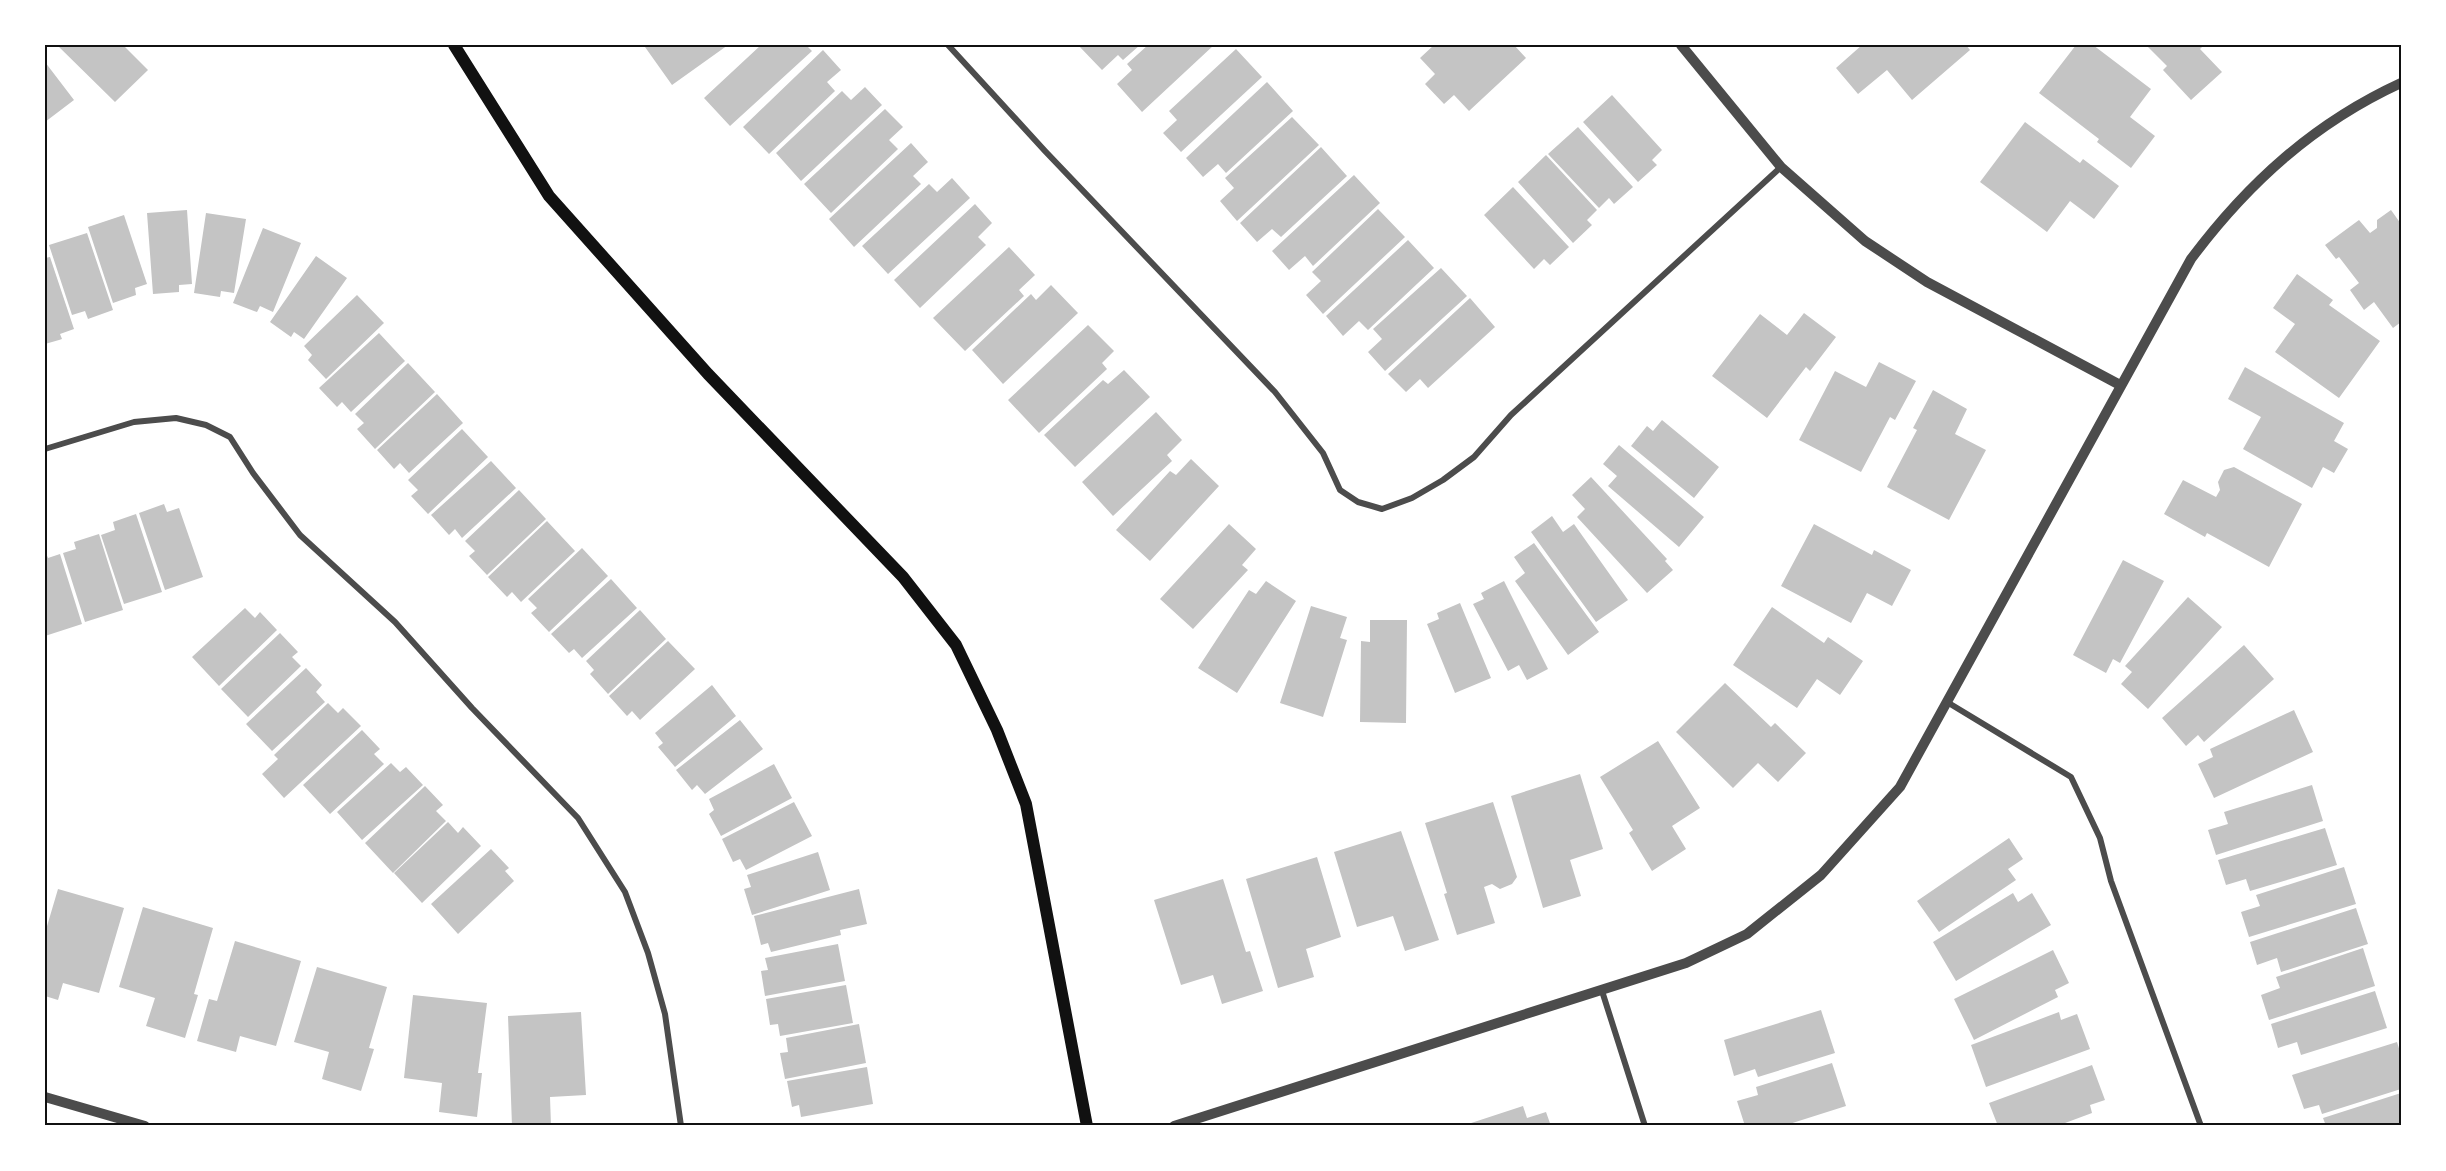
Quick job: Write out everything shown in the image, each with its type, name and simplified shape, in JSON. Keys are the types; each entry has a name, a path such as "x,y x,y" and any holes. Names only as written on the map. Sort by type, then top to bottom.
{"main road":[{"path":"454,45 549,196 708,374 903,578 956,645 997,730 1026,804 1087,1126"}],"street":[{"path":"948,45 1045,152 1275,392 1323,453 1340,490 1358,502 1382,509 1412,498 1443,480 1474,457 1511,415 1781,167"},
{"path":"1681,45 1781,167 1864,241 1927,282 2120,385"},
{"path":"1174,1126 1686,963 1748,934 1821,875 1900,788 2191,259 2236,202 2305,139 2359,104 2401,83"},
{"path":"45,449 134,423 176,418 206,424 230,437 253,474 300,535 395,622 472,708 578,818 625,892 648,953 665,1014 681,1126"},
{"path":"1947,702 2071,777 2100,838 2111,881 2201,1126"},
{"path":"1602,991 1645,1126"},
{"path":"45,1097 145,1126"}],"building":[{"path":"57,45 123,45 148,70 115,102"},
{"path":"648,45 728,45 672,85 645,47"},
{"path":"761,45 806,45 812,51 730,126 704,98"},
{"path":"1078,45 1140,45 1123,60 1118,55 1102,70"},
{"path":"1148,45 1214,45 1142,112 1117,84 1132,70 1127,64"},
{"path":"1434,45 1514,45 1526,58 1469,111 1454,95 1444,104 1425,84 1435,74 1420,58"},
{"path":"1862,45 1966,45 1970,50 1912,100 1887,70 1858,94 1836,68"},
{"path":"2076,45 2093,45 2151,89 2130,117 2155,136 2131,168 2097,142 2099,139 2039,93"},
{"path":"2146,45 2204,45 2200,49 2222,72 2191,100 2163,70 2167,66"},
{"path":"1236,49 1262,77 1181,152 1163,133 1177,120 1169,111"},
{"path":"823,50 841,70 827,82 835,91 769,154 743,127"},
{"path":"45,62 74,100 45,122"},
{"path":"1267,82 1293,111 1226,173 1218,164 1203,177 1186,158"},
{"path":"865,87 882,105 801,181 776,153 842,91 851,100"},
{"path":"1612,95 1662,150 1652,160 1657,165 1638,182 1583,122"},
{"path":"885,109 903,127 889,140 898,149 831,213 804,184"},
{"path":"1292,117 1319,145 1237,221 1220,201 1234,188 1225,178"},
{"path":"2025,122 2080,163 2083,159 2119,186 2094,219 2070,201 2047,232 1980,182"},
{"path":"1578,127 1633,187 1614,204 1609,198 1599,208 1548,154"},
{"path":"911,143 928,162 913,176 921,184 854,247 829,219"},
{"path":"1321,147 1347,176 1281,237 1272,229 1257,242 1240,223"},
{"path":"1546,155 1597,210 1587,220 1592,225 1573,243 1518,182"},
{"path":"1354,175 1380,203 1313,266 1305,256 1289,270 1272,251"},
{"path":"952,178 970,198 888,274 862,246 929,184 937,192"},
{"path":"1513,187 1569,247 1550,265 1544,259 1534,269 1484,215"},
{"path":"975,204 992,223 978,237 986,245 920,308 894,280"},
{"path":"1378,209 1405,237 1323,314 1306,295 1321,281 1312,272"},
{"path":"187,210 192,284 179,285 179,292 153,294 147,213"},
{"path":"2391,210 2401,224 2401,322 2393,328 2374,302 2364,310 2350,290 2359,283 2339,257 2336,259 2325,245 2359,220 2370,233 2377,228 2377,220"},
{"path":"206,213 246,219 234,293 221,291 220,297 194,293"},
{"path":"124,215 147,284 135,288 136,295 113,303 88,227"},
{"path":"263,228 301,243 273,312 260,306 257,312 233,303"},
{"path":"87,233 113,310 88,319 85,311 72,315 49,245"},
{"path":"1408,240 1434,268 1368,330 1359,321 1343,336 1326,316"},
{"path":"1009,247 1035,275 1019,290 1024,296 965,351 933,318"},
{"path":"316,256 347,278 304,339 294,332 291,337 270,322"},
{"path":"50,257 74,329 60,334 62,339 45,344 45,258"},
{"path":"1441,268 1467,296 1385,371 1368,352 1382,339 1373,329"},
{"path":"2297,274 2333,300 2329,305 2380,341 2339,398 2275,352 2295,324 2273,308"},
{"path":"1051,285 1078,313 1003,384 972,350 1031,294 1036,300"},
{"path":"357,295 384,323 326,379 308,360 312,355 304,346"},
{"path":"1470,298 1495,327 1428,388 1420,379 1406,392 1388,374"},
{"path":"1804,313 1836,337 1810,371 1806,367 1767,418 1712,376 1760,314 1787,335"},
{"path":"1088,325 1114,351 1102,363 1107,369 1039,433 1008,400"},
{"path":"379,333 405,361 351,412 342,402 337,407 319,388"},
{"path":"1879,362 1916,381 1895,420 1890,417 1861,472 1799,440 1835,371 1866,387"},
{"path":"408,363 435,392 375,449 357,429 364,423 355,414"},
{"path":"2245,367 2344,423 2334,441 2348,449 2334,473 2323,467 2312,488 2243,449 2261,417 2228,399"},
{"path":"1124,370 1150,397 1075,467 1044,435 1103,380 1108,384"},
{"path":"1933,390 1967,409 1955,434 1986,450 1949,520 1887,487 1917,430 1913,428"},
{"path":"437,394 463,423 409,473 400,463 394,469 377,450"},
{"path":"1156,412 1182,440 1167,455 1172,461 1113,516 1082,482"},
{"path":"1662,420 1719,467 1694,498 1631,446 1647,426 1653,431"},
{"path":"462,429 488,457 428,514 411,496 418,490 408,480"},
{"path":"1619,445 1704,517 1679,547 1608,486 1617,476 1603,464"},
{"path":"1191,459 1219,486 1150,561 1116,530 1170,471 1176,475"},
{"path":"491,461 516,488 462,538 455,529 449,535 431,515"},
{"path":"2234,467 2302,504 2269,567 2207,533 2205,537 2164,514 2183,480 2216,497 2220,490 2218,482 2224,470"},
{"path":"1591,477 1667,559 1665,561 1673,570 1647,593 1577,517 1585,509 1572,495"},
{"path":"519,490 546,519 487,575 469,556 475,551 465,541"},
{"path":"164,504 167,512 179,508 203,577 165,590 139,513"},
{"path":"136,514 162,592 124,604 101,535 115,530 113,522"},
{"path":"1552,516 1563,532 1574,524 1628,600 1596,622 1531,532"},
{"path":"547,521 575,551 521,602 512,592 507,597 488,577"},
{"path":"1229,524 1256,549 1242,565 1248,570 1193,629 1160,599"},
{"path":"1814,524 1872,555 1874,550 1911,570 1892,606 1867,593 1851,623 1781,586"},
{"path":"99,534 123,610 85,622 63,553 76,549 74,542"},
{"path":"1534,543 1599,632 1568,655 1515,581 1525,573 1514,557"},
{"path":"582,548 608,576 549,632 531,613 537,608 528,599"},
{"path":"45,551 48,558 60,554 82,624 45,636"},
{"path":"2123,560 2164,581 2120,663 2113,659 2106,673 2073,655"},
{"path":"611,579 637,608 582,658 574,649 569,653 551,634"},
{"path":"1266,581 1296,601 1237,693 1198,668 1249,590 1256,594"},
{"path":"1504,581 1548,669 1527,680 1519,665 1508,671 1473,604 1484,599 1481,593"},
{"path":"2188,597 2222,627 2148,709 2121,684 2132,672 2125,666"},
{"path":"1460,603 1491,678 1455,693 1427,624 1439,619 1437,613"},
{"path":"1311,606 1347,617 1340,638 1347,640 1323,717 1280,703"},
{"path":"1772,607 1824,643 1828,637 1863,661 1840,695 1817,679 1797,708 1733,665"},
{"path":"245,608 255,618 260,612 277,630 219,686 192,657"},
{"path":"640,610 666,639 608,694 590,674 594,670 586,661"},
{"path":"1370,620 1407,620 1406,723 1360,722 1361,641 1370,642"},
{"path":"280,633 298,652 292,657 301,666 248,717 221,689"},
{"path":"668,641 695,669 640,720 632,711 627,716 609,696"},
{"path":"2244,645 2274,679 2204,742 2198,735 2186,746 2162,718"},
{"path":"306,668 322,685 316,692 325,702 272,751 246,724"},
{"path":"1725,683 1771,727 1775,723 1806,753 1778,782 1758,763 1733,788 1676,732"},
{"path":"712,685 736,716 675,767 658,747 663,743 655,733"},
{"path":"328,703 338,713 343,708 361,726 284,798 262,774 278,759 274,755"},
{"path":"2294,710 2313,752 2214,798 2198,764 2213,757 2210,749"},
{"path":"740,720 763,749 705,794 697,785 692,790 676,770"},
{"path":"362,730 380,749 374,754 384,764 330,814 303,785"},
{"path":"1658,741 1700,808 1672,826 1686,849 1652,871 1629,833 1633,830 1600,777"},
{"path":"391,763 400,772 406,767 423,785 362,840 337,812"},
{"path":"774,764 792,798 721,836 709,814 714,810 709,799"},
{"path":"1580,774 1603,849 1570,860 1581,896 1543,908 1511,796"},
{"path":"2312,785 2323,821 2216,855 2208,830 2228,824 2224,812"},
{"path":"425,786 443,805 436,811 446,821 393,873 365,843"},
{"path":"794,802 812,836 746,870 740,859 733,862 722,839"},
{"path":"1493,802 1517,877 1512,884 1500,889 1492,884 1484,887 1495,923 1457,935 1444,894 1447,893 1425,823"},
{"path":"448,822 458,833 463,827 481,846 422,903 394,873"},
{"path":"2325,828 2337,865 2250,891 2246,879 2226,885 2218,860"},
{"path":"1401,831 1439,940 1405,951 1393,916 1357,927 1334,852"},
{"path":"2009,838 2023,859 2008,869 2016,880 1939,932 1917,901"},
{"path":"491,849 509,868 505,871 514,881 458,934 431,904"},
{"path":"818,852 830,890 752,915 744,889 751,887 747,875"},
{"path":"1317,857 1341,937 1306,949 1314,977 1278,988 1246,879"},
{"path":"2344,867 2356,904 2249,937 2241,912 2260,906 2256,895"},
{"path":"1223,879 1246,952 1250,951 1263,991 1222,1004 1213,975 1181,985 1154,900"},
{"path":"58,889 124,908 99,993 63,983 58,1000 45,996 45,933"},
{"path":"859,889 867,924 840,930 841,935 771,952 768,943 761,945 754,916"},
{"path":"2013,893 2018,902 2032,893 2051,925 1956,981 1933,942"},
{"path":"143,907 213,928 194,994 198,995 185,1038 146,1026 155,998 119,987"},
{"path":"2356,908 2368,944 2281,972 2277,958 2257,965 2250,942"},
{"path":"235,941 301,961 276,1046 240,1036 236,1052 197,1041 209,999 217,1001"},
{"path":"838,944 845,981 765,996 761,971 768,970 765,958"},
{"path":"2363,948 2375,986 2269,1020 2261,995 2280,988 2276,977"},
{"path":"2053,950 2069,983 2055,990 2058,997 1974,1040 1954,999"},
{"path":"317,967 387,987 369,1048 374,1049 361,1091 322,1079 329,1052 294,1042"},
{"path":"846,985 853,1023 780,1036 778,1024 770,1025 766,999"},
{"path":"2375,991 2387,1028 2301,1055 2297,1042 2278,1048 2271,1024"},
{"path":"413,995 487,1003 478,1073 482,1073 477,1117 439,1112 442,1083 404,1078"},
{"path":"1821,1010 1835,1053 1758,1077 1755,1069 1734,1076 1724,1040"},
{"path":"581,1012 586,1095 550,1097 551,1126 512,1126 508,1016"},
{"path":"2059,1012 2061,1020 2077,1014 2090,1049 1986,1087 1971,1045"},
{"path":"859,1024 866,1063 785,1079 780,1053 788,1052 786,1038"},
{"path":"2397,1042 2401,1055 2401,1089 2322,1114 2319,1105 2304,1109 2292,1075"},
{"path":"1832,1063 1846,1106 1783,1126 1745,1126 1737,1101 1758,1095 1756,1087"},
{"path":"2092,1065 2105,1100 2090,1105 2092,1113 2057,1126 1998,1126 1989,1103"},
{"path":"867,1067 873,1104 801,1117 799,1105 792,1107 787,1081"},
{"path":"2401,1093 2401,1126 2326,1126 2323,1118"},
{"path":"1523,1106 1527,1118 1546,1112 1551,1126 1462,1126"}]}
